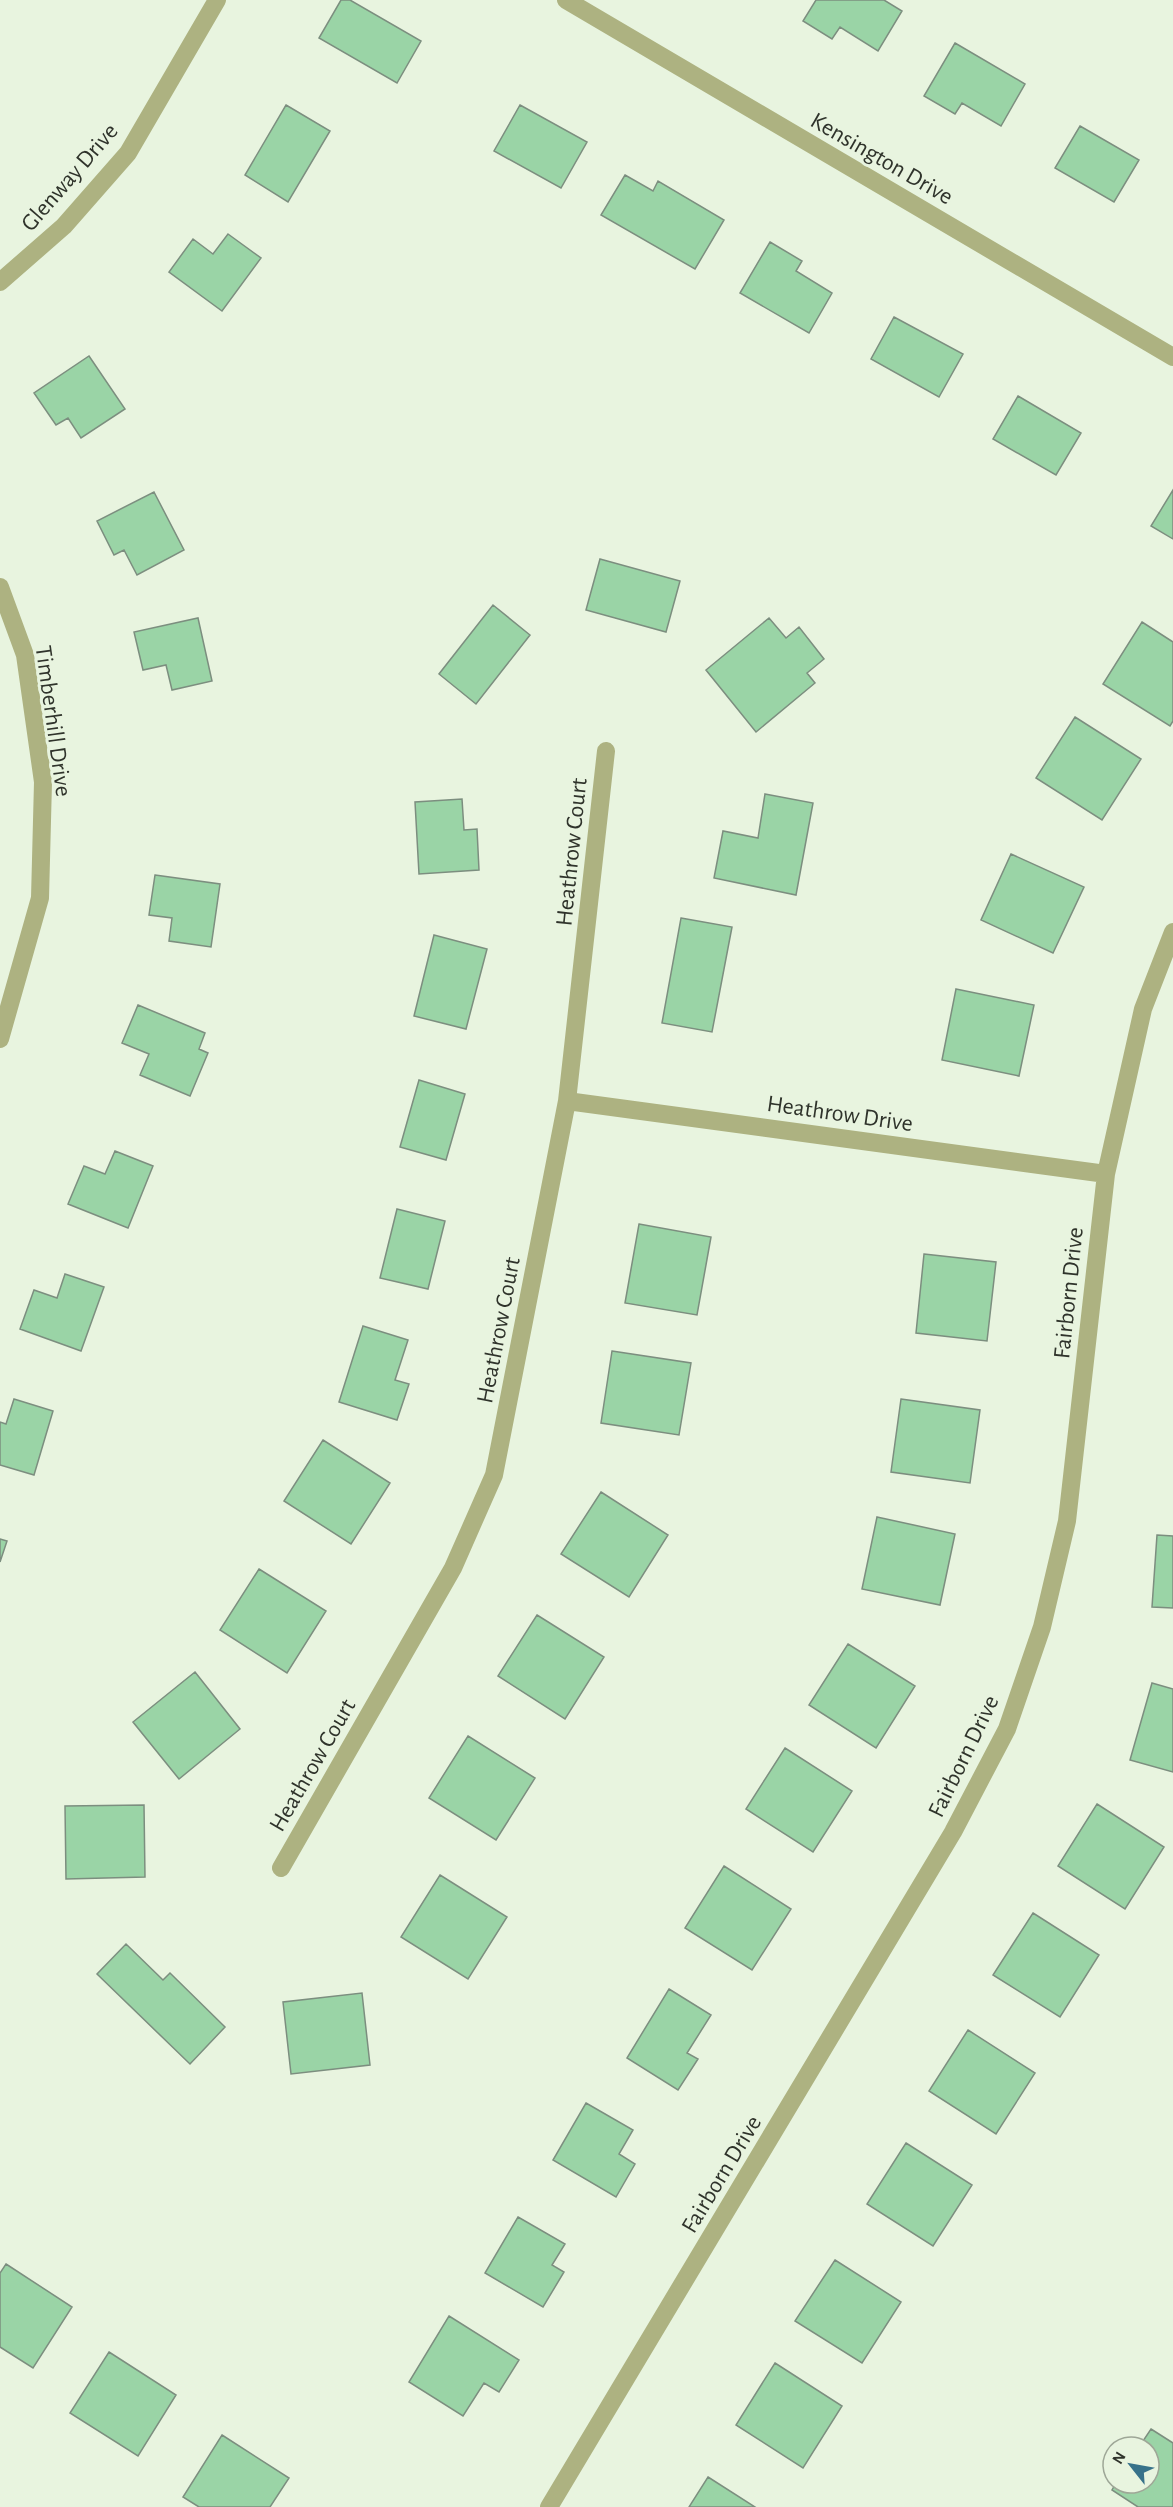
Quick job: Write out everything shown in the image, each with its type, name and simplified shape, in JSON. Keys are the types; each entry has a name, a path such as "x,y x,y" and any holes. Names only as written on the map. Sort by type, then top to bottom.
{"street":[{"name":"Glenway Drive","path":"0,282 64,226 128,153 216,0"},
{"name":"Kensington Drive","path":"566,0 1173,357"},
{"name":"Timberhill Drive","path":"0,587 25,655 44,782 40,898 0,1039"},
{"name":"Heathrow Court","path":"281,1868 453,1568 494,1475 567,1101 606,751"},
{"name":"Fairborn Drive","path":"549,2507 953,1832 1007,1729 1042,1627 1067,1521 1106,1174 1143,1009 1173,932"},
{"name":"Heathrow Drive","path":"567,1101 1106,1174"}],"building":[{"path":"341,0 350,0 421,41 397,83 319,38"},
{"path":"816,0 884,0 902,11 878,51 840,27 832,39 803,21"},
{"path":"955,43 1025,84 1001,126 962,103 955,114 924,96"},
{"path":"286,105 330,131 288,202 245,175"},
{"path":"520,105 587,142 561,188 494,151"},
{"path":"1080,126 1139,160 1114,202 1055,168"},
{"path":"625,175 653,191 658,181 724,220 695,269 601,215"},
{"path":"228,234 261,258 222,311 169,272 193,239 213,254"},
{"path":"770,242 802,261 796,271 832,293 809,333 740,293"},
{"path":"894,317 963,354 939,397 871,359"},
{"path":"89,356 125,409 81,438 68,418 56,425 34,393"},
{"path":"1018,396 1081,433 1056,475 993,439"},
{"path":"1173,490 1173,539 1151,526"},
{"path":"154,492 184,550 137,575 124,550 114,555 97,521"},
{"path":"600,559 680,581 666,632 586,610"},
{"path":"493,605 530,635 476,704 439,674"},
{"path":"198,618 212,681 172,690 166,665 143,670 134,632"},
{"path":"769,618 786,638 799,627 824,659 807,673 815,683 756,732 706,670"},
{"path":"1142,622 1173,642 1173,721 1170,726 1103,684"},
{"path":"1075,717 1141,759 1102,820 1036,778"},
{"path":"765,794 813,803 796,895 714,878 723,831 758,838"},
{"path":"462,799 464,830 477,829 479,870 419,874 415,802"},
{"path":"1011,854 1084,887 1053,953 981,920"},
{"path":"155,875 220,884 211,947 169,941 172,918 149,915"},
{"path":"681,918 732,927 712,1032 662,1023"},
{"path":"434,935 487,949 466,1029 414,1016"},
{"path":"956,989 1034,1005 1019,1076 942,1060"},
{"path":"138,1005 205,1033 199,1049 208,1053 190,1096 140,1075 149,1054 122,1043"},
{"path":"419,1080 465,1094 446,1160 400,1147"},
{"path":"115,1151 153,1166 128,1228 68,1204 84,1166 105,1174"},
{"path":"397,1209 445,1221 428,1289 380,1278"},
{"path":"639,1224 711,1237 697,1315 625,1303"},
{"path":"924,1254 996,1262 987,1341 916,1333"},
{"path":"65,1274 104,1287 81,1351 20,1329 34,1290 57,1298"},
{"path":"363,1326 408,1340 395,1380 409,1384 397,1420 339,1402"},
{"path":"612,1351 691,1363 679,1435 601,1423"},
{"path":"14,1399 53,1411 34,1475 0,1465 0,1422 6,1424"},
{"path":"901,1399 980,1410 970,1483 891,1472"},
{"path":"323,1440 390,1483 351,1544 284,1501"},
{"path":"601,1492 668,1535 629,1597 561,1554"},
{"path":"877,1517 955,1534 940,1605 862,1589"},
{"path":"1157,1535 1173,1536 1173,1608 1152,1607"},
{"path":"0,1539 7,1541 0,1562"},
{"path":"259,1569 326,1611 287,1673 220,1630"},
{"path":"537,1615 604,1657 565,1719 498,1676"},
{"path":"848,1644 915,1686 876,1748 809,1705"},
{"path":"195,1672 240,1729 179,1779 133,1722"},
{"path":"1152,1683 1173,1689 1173,1772 1130,1760"},
{"path":"468,1736 535,1778 496,1840 429,1798"},
{"path":"785,1748 852,1791 813,1852 746,1809"},
{"path":"1097,1804 1164,1847 1125,1909 1058,1866"},
{"path":"144,1805 145,1877 66,1879 65,1806"},
{"path":"724,1866 791,1909 752,1970 685,1928"},
{"path":"440,1875 507,1917 468,1979 401,1937"},
{"path":"1033,1913 1099,1955 1060,2017 993,1975"},
{"path":"126,1944 163,1980 170,1973 225,2027 190,2064 97,1974"},
{"path":"669,1989 711,2015 687,2053 698,2059 678,2090 627,2058"},
{"path":"362,1993 370,2065 291,2074 283,2002"},
{"path":"968,2030 1035,2073 996,2134 929,2091"},
{"path":"586,2103 633,2130 619,2154 635,2164 616,2197 553,2160"},
{"path":"906,2143 972,2185 933,2246 867,2204"},
{"path":"518,2217 565,2244 552,2265 564,2272 543,2307 485,2273"},
{"path":"835,2260 901,2302 862,2363 795,2321"},
{"path":"6,2264 72,2307 33,2368 0,2347 0,2273"},
{"path":"449,2316 519,2360 499,2392 484,2383 463,2416 409,2382"},
{"path":"109,2352 176,2395 138,2456 70,2413"},
{"path":"775,2363 842,2406 803,2468 736,2425"},
{"path":"1151,2429 1160,2435 1147,2435"},
{"path":"222,2435 289,2478 270,2507 199,2507 183,2497"},
{"path":"1161,2435 1173,2443 1173,2507 1138,2507 1120,2495 1161,2495"},
{"path":"708,2477 755,2507 689,2507"}]}
